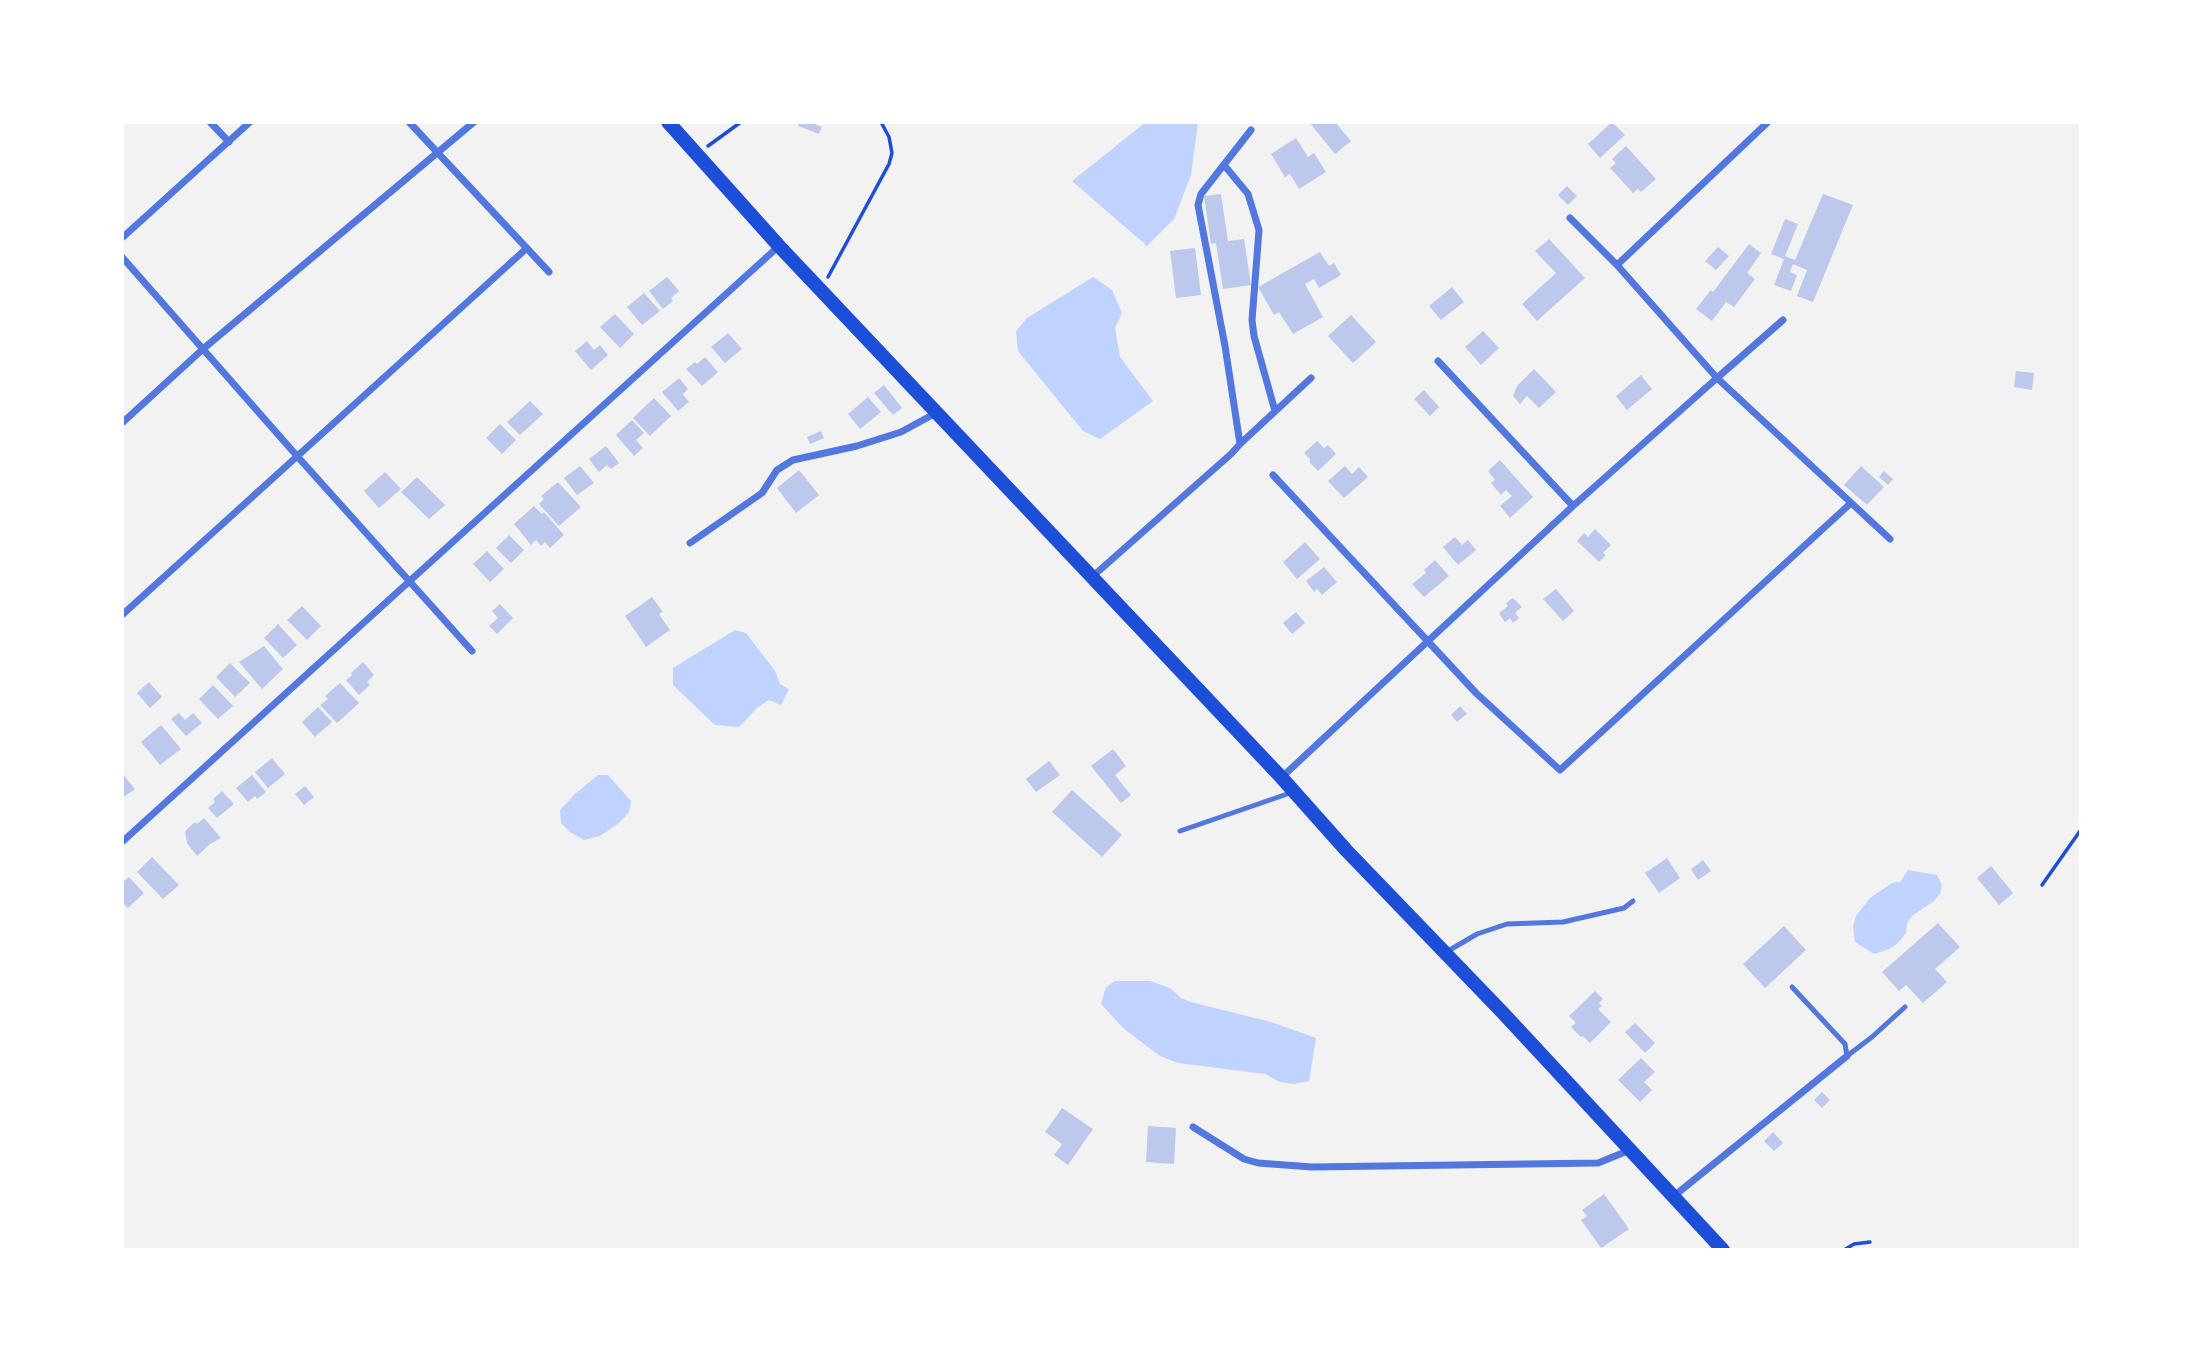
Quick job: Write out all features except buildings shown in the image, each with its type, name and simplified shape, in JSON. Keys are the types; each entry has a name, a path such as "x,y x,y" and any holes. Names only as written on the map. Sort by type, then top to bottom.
{"main road":[{"path":"668,122 779,246 1723,1250"}],"street":[{"path":"210,122 229,142"},
{"path":"122,239 250,122"},
{"path":"409,122 549,272"},
{"path":"122,423 203,349 474,122"},
{"path":"1617,265 1768,122"},
{"path":"1240,444 1225,346 1198,205 1201,194 1251,130"},
{"path":"1224,165 1248,194 1259,230 1252,320 1275,411"},
{"path":"1570,218 1617,265 1717,378 1890,539"},
{"path":"122,842 779,246"},
{"path":"122,615 527,248"},
{"path":"122,257 472,651"},
{"path":"1281,777 1430,642 1573,506 1783,320"},
{"path":"1438,361 1573,506"},
{"path":"1092,577 1194,488 1311,378"},
{"path":"690,543 762,493 777,470 793,460 857,446 901,432 937,413"},
{"path":"1273,475 1476,693 1560,770 1851,503"},
{"path":"1674,1196 1847,1056"},
{"path":"1193,1128 1244,1159 1258,1163 1312,1167 1598,1163 1631,1150"}],"lane":[{"path":"1180,831 1294,792"},
{"path":"1445,953 1477,934 1507,924 1563,922 1624,908 1633,901"},
{"path":"1792,987 1845,1045 1847,1056 1905,1007"}],"path":[{"path":"696,154 741,122"},
{"path":"821,290 890,164 892,153 889,137 881,122"},
{"path":"2042,885 2081,831"},
{"path":"1844,1250 1854,1244 1870,1242"}],"water":[{"path":"1146,122 1198,123 1191,175 1174,219 1147,246 1072,181"},
{"path":"1093,277 1112,290 1122,313 1115,328 1120,357 1153,401 1100,439 1083,431 1018,351 1016,331 1027,318"},
{"path":"735,630 746,633 775,671 780,684 789,689 781,705 769,700 758,707 739,727 715,725 673,685 673,668"},
{"path":"598,775 608,775 631,801 629,812 600,836 584,840 561,823 560,810"},
{"path":"1908,870 1937,875 1942,885 1940,894 1913,915 1907,923 1906,933 1897,944 1874,954 1855,942 1853,926 1856,916 1870,898 1892,883 1900,882"},
{"path":"1115,981 1150,981 1170,988 1181,998 1191,1002 1271,1022 1316,1038 1309,1081 1294,1084 1280,1082 1265,1074 1178,1063 1160,1056 1123,1028 1101,1004 1106,987"}]}
